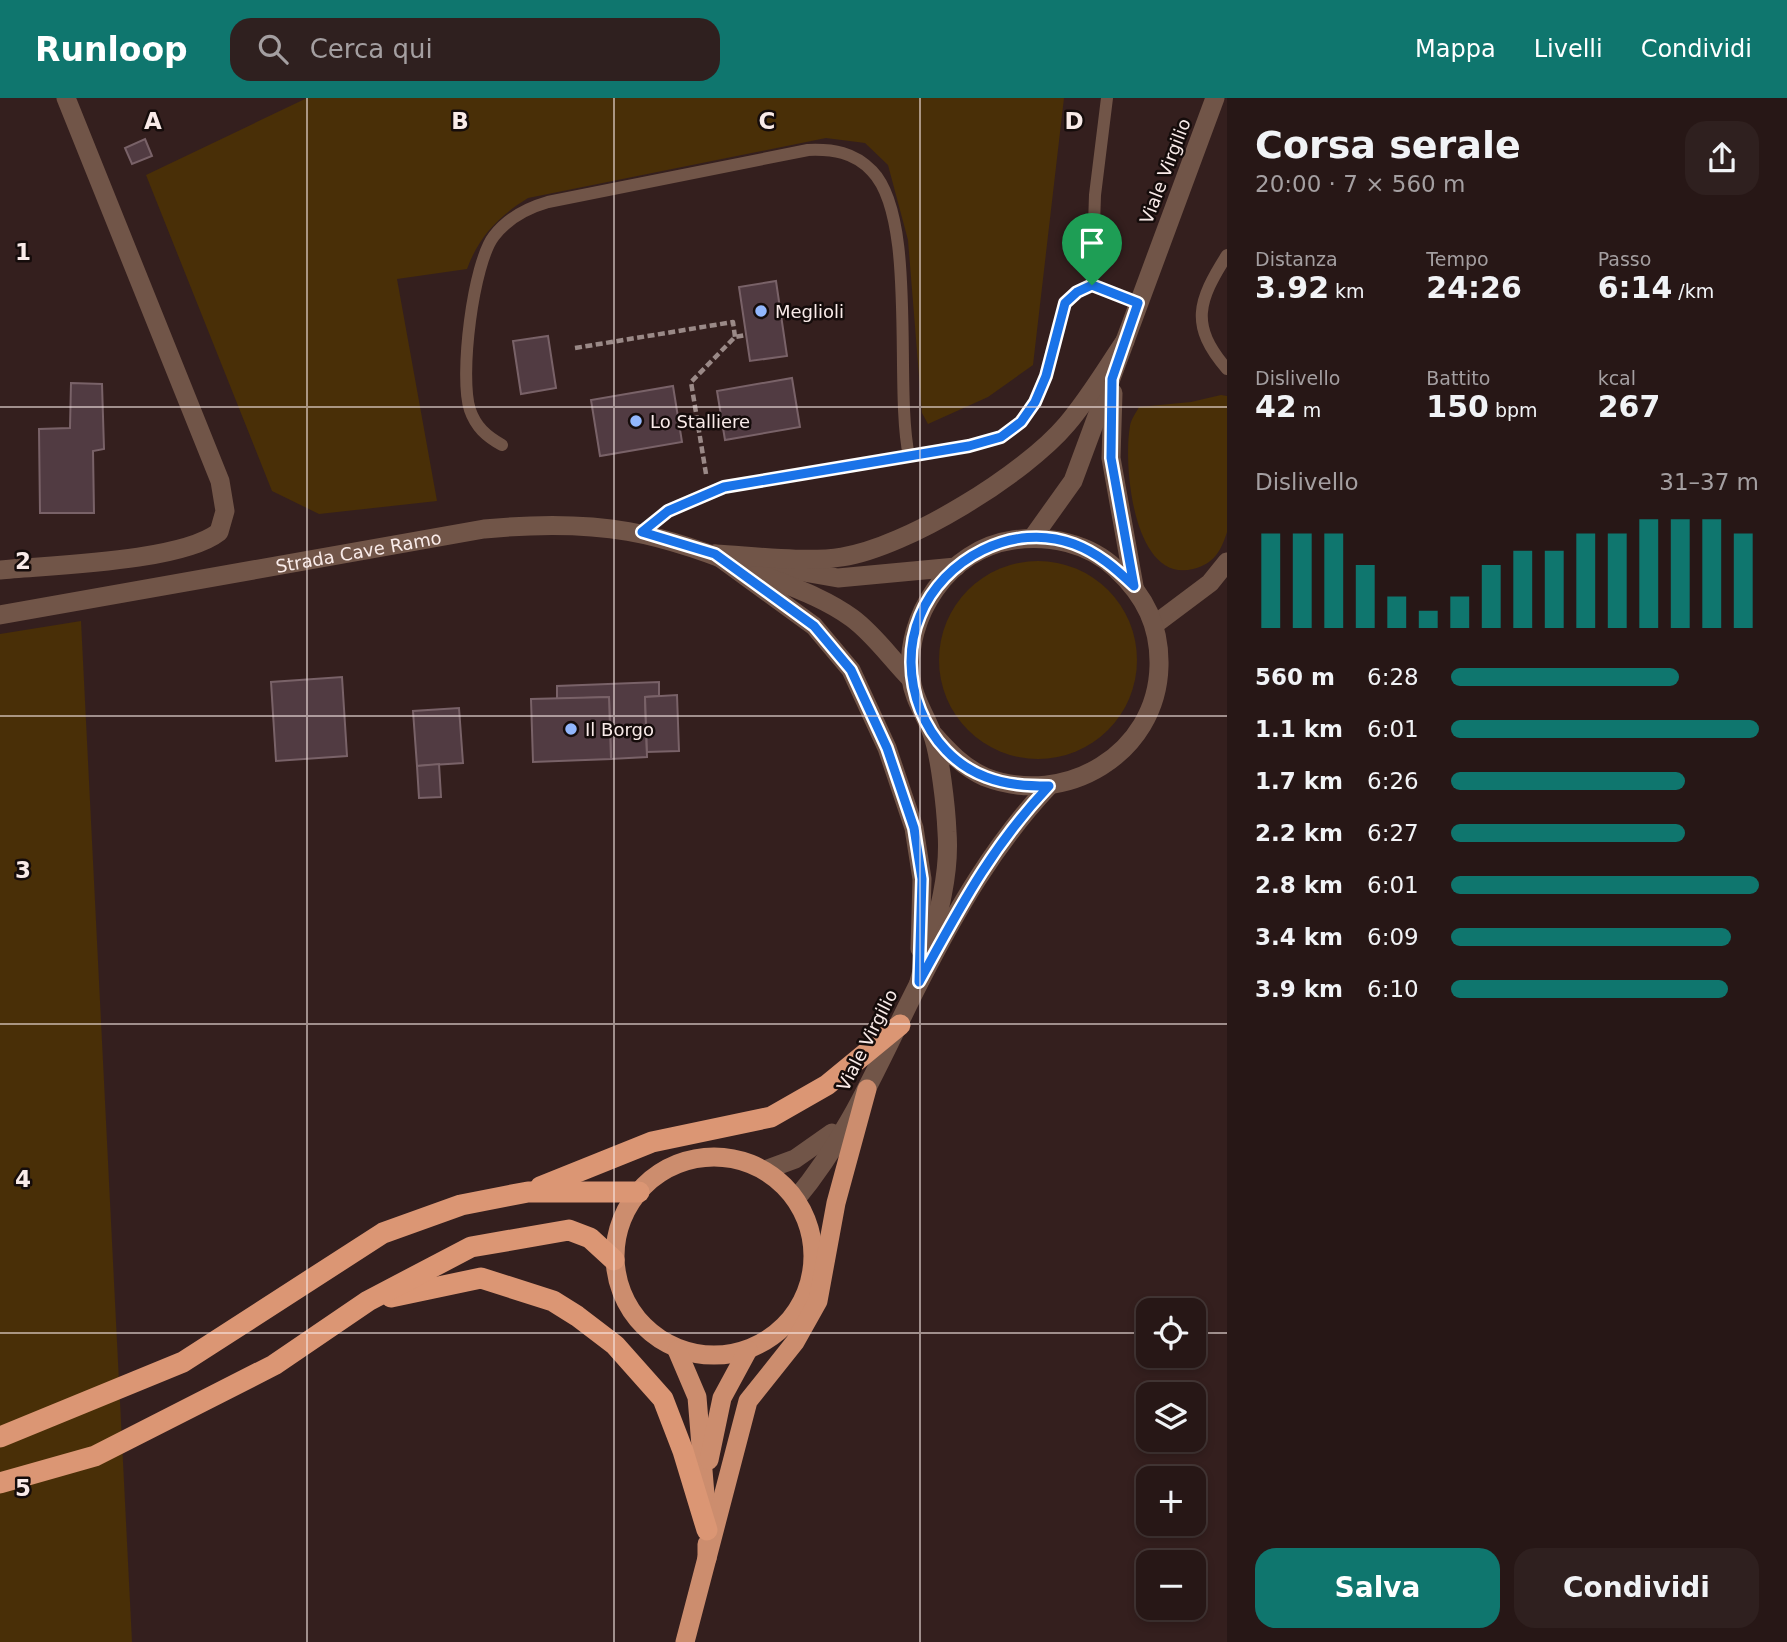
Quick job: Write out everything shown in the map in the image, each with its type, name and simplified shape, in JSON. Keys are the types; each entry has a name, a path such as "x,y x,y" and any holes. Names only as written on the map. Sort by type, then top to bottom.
{"highway":[{"path":"0,1437 183,1362 383,1233 461,1205 528,1192 652,1142 771,1117 827,1085 900,1025"},
{"path":"685,1642 748,1401 795,1342 818,1301 836,1203 867,1089"},
{"path":"700,1157 724,1157 745,1161 765,1170 796,1199 813,1238 811,1282 801,1305 785,1326 748,1350 713,1356 677,1350 652,1334 631,1312 619,1287 614,1260 617,1233 628,1207 656,1175 676,1164 700,1157"},
{"path":"528,1192 639,1192"},
{"path":"0,1483 95,1456 274,1365 368,1301 471,1247 569,1230 590,1238 614,1260"},
{"path":"368,1301 481,1278 553,1301 578,1316 615,1345 663,1399 683,1451 707,1530"},
{"path":"677,1350 697,1397 707,1558"},
{"path":"705,1495 711,1444 722,1398 748,1350"}],"street":[{"path":"0,570 157,553 196,544 219,533 225,511 220,481 66,98"},
{"name":"Viale Virgilio","path":"1033,537 1073,481 1215,98"},
{"path":"715,554 840,558 884,547 1003,481 1040,452 1067,424 1125,341"},
{"name":"Viale Virgilio","path":"1112,379 1111,458 1134,586"},
{"name":"Strada Cave Ramo","path":"0,615 484,529 564,525 642,532 715,554 838,578 956,566"},
{"path":"1033,537 1072,543 1083,548 1107,560 1134,586 1154,625 1160,652 1159,679 1152,706 1140,730 1122,751 1101,769 1076,780 1049,786 1016,786 984,776 956,759 933,734 919,708 911,679 911,648 919,617 934,589 956,566 979,551 1006,541 1033,537"},
{"path":"715,554 814,626 851,670 887,748 914,828 922,879 919,982"},
{"name":"Strada Cave Ramo","path":"715,554 821,599 853,619 911,679"},
{"path":"1154,625 1210,583 1227,562"},
{"name":"Viale Virgilio","path":"919,982 943,891 948,834 933,734"},
{"name":"Viale Virgilio","path":"796,1199 852,1116 900,1025 919,982 990,856 1018,819 1049,786"},
{"name":"Viale Virgilio","path":"765,1170 815,1147 852,1116"}],"lane":[{"path":"1092,285 1095,195 1107,98"},
{"path":"502,445 486,436 476,424 469,407 466,384 476,280 482,255 504,225 533,206 548,202 808,150 832,149 846,153 873,171 885,190 891,211 900,277 903,428 909,456"},
{"path":"1227,255 1208,285 1200,321 1209,348 1227,369"},
{"path":"642,532 668,511 709,492 969,446 1001,437 1021,422 1035,402 1046,376 1065,303 1077,292 1092,285 1138,303"}],"path":[{"path":"576,348 733,321 735,337"},
{"path":"709,492 691,382 735,337 746,335"}],"shaded area":[{"path":"307,98 1064,98 1033,365 988,397 928,424 922,413 908,240 888,165 865,143 826,138 528,198 491,228 467,269 397,279 437,501 319,514 272,491 146,175"},
{"path":"1227,396 1227,532 1219,551 1206,564 1193,569 1173,569 1157,558 1145,540 1136,517 1128,466 1131,423 1139,407 1191,402"},
{"path":"1038,561 1076,568 1108,590 1130,622 1137,660 1130,698 1108,730 1076,752 1038,759 1000,752 968,730 946,698 939,660 946,622 968,590 1000,568"},
{"path":"81,621 132,1642 0,1642 0,634"}],"building":[{"path":"145,139 152,156 132,164 125,148"},
{"name":"Meglioli","path":"776,281 787,356 750,361 739,287"},
{"path":"548,336 556,388 521,394 513,341"},
{"path":"792,378 800,427 725,440 717,391"},
{"path":"71,383 102,384 104,449 93,451 94,513 40,513 39,429 70,428"},
{"name":"Lo Stalliere","path":"673,386 682,442 600,456 591,400"},
{"path":"342,677 347,756 276,761 271,682"},
{"path":"659,682 659,696 645,697 647,757 611,759 609,697 557,699 557,686"},
{"path":"677,695 679,751 647,752 645,697"},
{"name":"Il Borgo","path":"609,697 611,759 533,762 531,699"},
{"path":"459,708 463,763 417,766 413,711"},
{"path":"439,764 441,797 419,798 417,766"}],"place":[{"name":"Meglioli","path":"761,311"},
{"name":"Lo Stalliere","path":"636,421"},
{"name":"Il Borgo","path":"571,729"}],"route":[{"path":"1092,285 1138,303 1112,379 1111,458 1134,586 1107,560 1072,543 1033,537 1006,541 979,551 956,566 934,589 919,617 911,648 911,679 919,708 933,734 956,759 984,776 1016,786 1049,786 1018,819 990,856 919,982 922,879 914,828 887,748 851,670 814,626 715,554 642,532 668,511 700,495 724,487 969,446 1001,437 1021,422 1035,402 1046,376 1065,303 1077,292 1092,285"}]}
